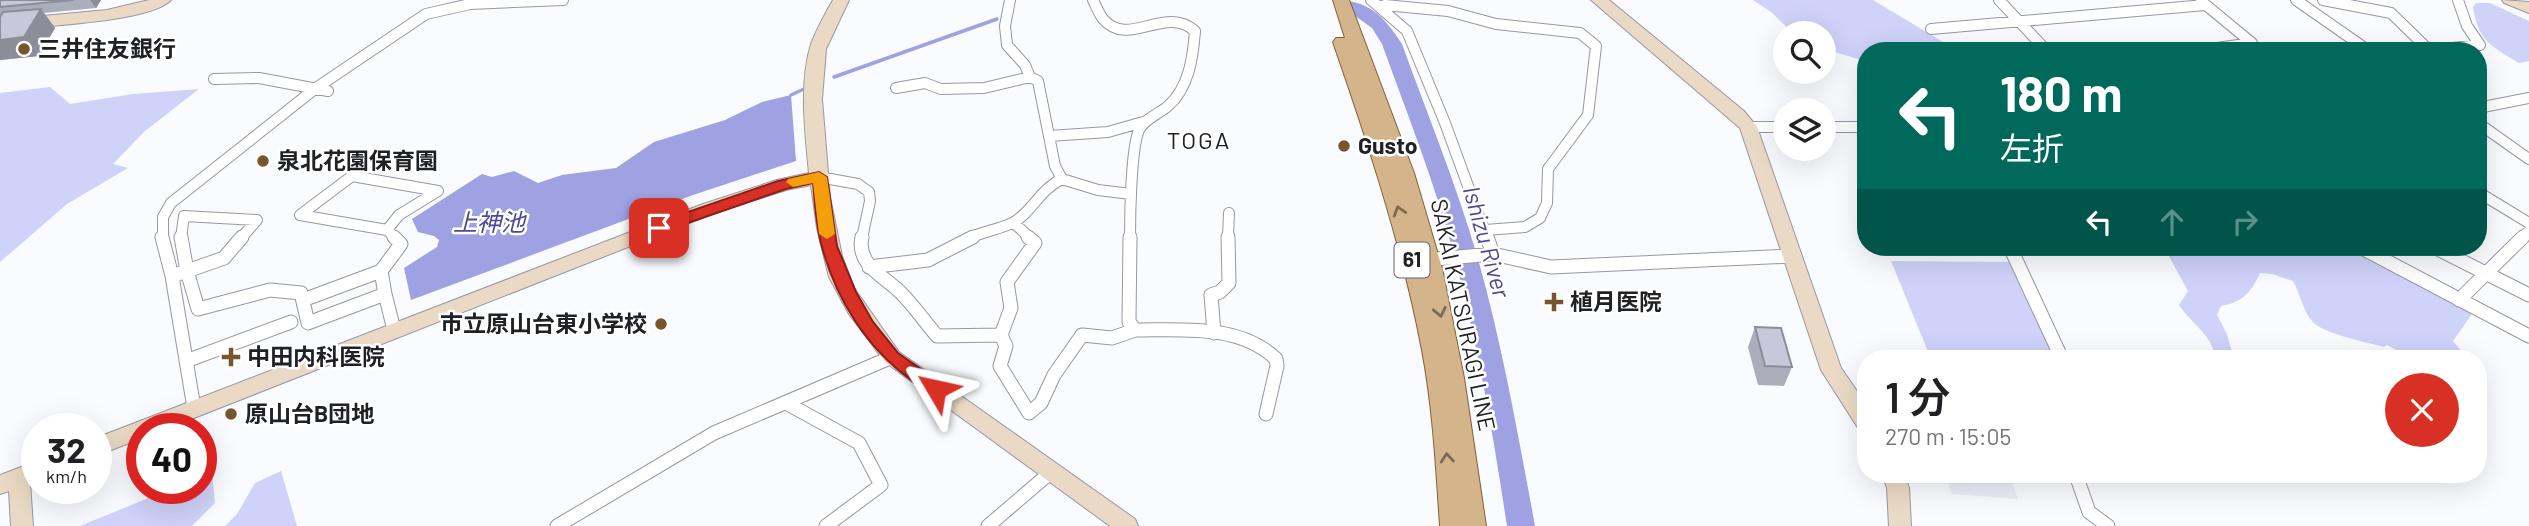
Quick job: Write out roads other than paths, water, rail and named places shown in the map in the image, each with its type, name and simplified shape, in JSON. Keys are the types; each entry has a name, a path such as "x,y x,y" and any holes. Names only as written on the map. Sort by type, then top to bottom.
{"main road":[{"name":"SAKAI KATSURAGI LINE","path":"1335,4 1412,197 1429,260 1457,394 1473,526"},
{"name":"SAKAI KATSURAGI LINE","path":"1429,260 1453,526"}],"street":[{"path":"0,25 114,13 154,5 163,0"},
{"path":"194,408 172,276 161,232 163,217 171,203 409,23 426,14 471,4 563,0"},
{"path":"841,0 819,46 814,76 819,177 829,246 839,277 867,327 892,357 1127,526"},
{"path":"1010,0 1005,19 1008,48 1029,70 1030,77"},
{"path":"1049,136 1108,132 1143,122 1171,104 1181,90 1194,55 1195,31 1182,20 1172,19 1130,30 1112,26 1104,20 1093,0"},
{"path":"1599,0 1748,127 1830,370 1857,409"},
{"path":"1999,0 2039,42"},
{"path":"2297,0 2356,42"},
{"path":"2323,0 2391,13 2418,42"},
{"path":"2456,0 2466,26 2478,42"},
{"path":"2510,0 2529,8"},
{"path":"1931,29 2203,2 2251,42"},
{"path":"1375,3 1448,11 1496,24 1580,33 1596,46 1588,115 1548,169 1548,203 1539,218 1525,227 1485,230"},
{"path":"1375,3 1407,31 1426,73 1485,230 1490,255"},
{"path":"214,79 248,75 283,79 322,90"},
{"path":"897,88 925,83 941,89 985,88 1030,77 1038,82 1055,166 1062,179"},
{"path":"2487,106 2529,98"},
{"path":"1135,330 1129,322 1131,194 1136,141 1143,122"},
{"path":"1748,127 1773,127"},
{"path":"1836,127 1857,127"},
{"path":"2487,128 2523,150 2529,159"},
{"path":"303,300 381,271 401,244 387,230 300,215 352,176 438,191 399,215 387,230"},
{"path":"112,441 710,208 783,184 819,177 858,184 869,192 870,201 860,247 869,267 900,292 937,336 1001,335"},
{"path":"869,267 928,260 986,230 1014,223 1049,185 1062,179 1098,190 1131,194"},
{"path":"2487,197 2529,223"},
{"path":"1214,333 1212,295 1228,286 1232,278 1228,251 1229,214"},
{"path":"172,276 188,270 224,258 257,220 184,216 179,228 188,270 198,309 270,290 301,293 308,323 385,294"},
{"path":"1014,223 1035,243 1007,282 1011,308 1001,335 1006,346 1000,366 1029,413 1041,403 1054,374 1082,335 1112,338 1135,330 1214,333 1242,337 1271,351 1278,370 1271,386 1266,414"},
{"path":"2459,300 2529,231"},
{"path":"1429,260 1490,255 1551,267 1793,256"},
{"path":"2014,256 2058,350"},
{"path":"2377,256 2529,336"},
{"path":"2452,256 2529,295"},
{"path":"381,271 394,330"},
{"path":"186,361 291,322"},
{"path":"557,526 714,433 892,357"},
{"path":"786,403 859,443 881,485 826,526"},
{"path":"988,526 1051,472"},
{"path":"18,478 22,526"},
{"path":"1896,483 1900,526"},
{"path":"2079,483 2089,512 2108,526"}],"water":[{"name":"上神池","path":"791,95 796,161 693,195 411,300 404,268 437,247 439,240 418,232 412,219 482,174 492,177 514,171 538,183 562,175 616,168 654,142 725,120 762,102"}],"waterway":[{"name":"Ishizu River","path":"1342,0 1379,24 1392,44 1453,213 1470,271 1502,415 1521,526"},
{"path":"834,77 997,19"},
{"path":"791,95 804,89"}],"place":[{"name":"三井住友銀行","path":"24,49"},
{"name":"Gusto","path":"1344,146"},
{"name":"泉北花園保育園","path":"263,161"},
{"name":"植月医院","path":"1554,302"},
{"name":"市立原山台東小学校","path":"661,324"},
{"name":"中田内科医院","path":"231,357"},
{"name":"原山台B団地","path":"231,414"}],"district":[{"name":"TOGA","path":"1199,141"}]}
